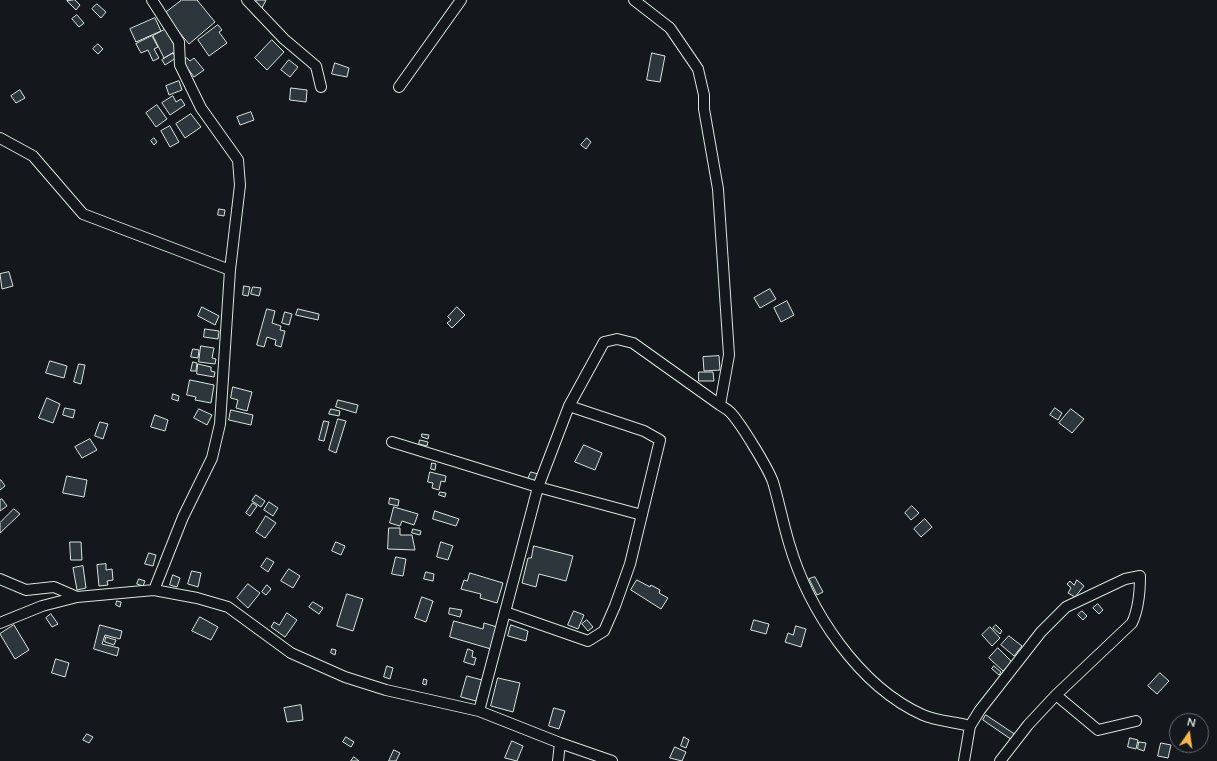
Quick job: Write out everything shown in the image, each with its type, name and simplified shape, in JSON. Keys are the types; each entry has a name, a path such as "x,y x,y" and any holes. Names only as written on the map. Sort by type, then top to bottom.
{"street":[{"path":"152,0 179,42 180,65 201,108 238,160 240,185 230,270 220,424 212,458 183,517 154,590"},
{"path":"247,0 284,39 316,66 321,87"},
{"path":"399,87 461,0"},
{"path":"634,0 670,28 698,69 704,95 704,109 718,189 729,356 720,405"},
{"path":"0,138 33,156 83,214 230,270"},
{"path":"480,711 538,487 569,406 604,342 616,339 633,343 730,412 744,432 772,480 789,545 806,588 823,620 841,646 867,676 895,699 924,715 970,726"},
{"path":"505,612 588,641 604,630 630,564 660,440 644,431 569,406"},
{"path":"392,442 538,487 642,515"},
{"path":"964,761 970,726 980,710 1041,632 1066,607 1125,579 1140,576 1140,593 1136,615 1132,623 1056,695 1028,725 1000,761"},
{"path":"0,579 26,590 54,587 77,597"},
{"path":"0,623 42,606 77,597 154,590 228,607 291,653 345,677 386,690 480,711 560,743 612,761"},
{"path":"1056,695 1098,730 1136,721"},
{"path":"558,761 560,743"}],"building":[{"path":"75,0 80,5 76,10 67,1"},
{"path":"182,0 197,0 215,22 189,44 164,14"},
{"path":"257,0 266,0 262,8 254,4"},
{"path":"97,4 106,12 101,18 92,9"},
{"path":"77,15 84,23 79,27 72,19"},
{"path":"155,18 161,31 136,42 130,29"},
{"path":"218,25 222,30 219,32 227,43 209,56 198,40"},
{"path":"166,29 177,51 164,58 153,36"},
{"path":"152,36 158,47 154,49 159,58 153,61 148,50 141,53 136,44"},
{"path":"272,40 284,52 267,70 255,58"},
{"path":"98,44 103,49 98,54 93,49"},
{"path":"173,53 176,58 165,65 162,60"},
{"path":"652,53 665,56 660,82 647,80"},
{"path":"187,58 190,61 194,58 204,70 194,77 182,61"},
{"path":"289,60 298,67 290,77 281,70"},
{"path":"335,63 349,68 347,77 332,74"},
{"path":"179,81 182,90 169,95 166,86"},
{"path":"291,88 307,90 306,102 290,100"},
{"path":"20,90 25,98 16,103 11,96"},
{"path":"173,96 176,102 181,99 185,105 170,115 162,103"},
{"path":"157,105 167,119 156,127 146,113"},
{"path":"251,112 254,120 240,125 237,117"},
{"path":"191,114 201,127 185,138 176,124"},
{"path":"170,126 179,142 170,147 161,131"},
{"path":"154,138 157,142 154,145 151,141"},
{"path":"587,138 591,142 586,149 581,145"},
{"path":"219,209 225,210 224,216 218,215"},
{"path":"9,272 13,286 2,289 0,274"},
{"path":"244,286 250,287 248,296 243,295"},
{"path":"253,287 261,288 259,296 251,294"},
{"path":"770,289 776,299 760,308 754,298"},
{"path":"787,301 794,315 781,322 774,308"},
{"path":"202,307 219,316 215,325 198,316"},
{"path":"457,307 465,315 452,328 447,323 451,320 448,317"},
{"path":"267,309 275,311 272,323 281,326 280,330 285,331 281,347 275,345 276,340 267,337 264,347 257,345"},
{"path":"298,309 319,314 318,320 296,315"},
{"path":"285,312 292,314 289,325 282,323"},
{"path":"205,329 219,331 218,339 204,337"},
{"path":"201,346 214,348 212,358 216,359 215,364 199,362"},
{"path":"193,349 199,350 198,358 191,357"},
{"path":"719,356 720,370 704,371 703,357"},
{"path":"50,361 67,366 64,378 46,373"},
{"path":"193,362 197,363 196,371 191,371"},
{"path":"79,364 85,365 81,384 74,382"},
{"path":"198,364 211,367 211,371 215,372 214,377 197,374"},
{"path":"699,372 713,372 714,381 699,381"},
{"path":"190,380 214,385 211,403 195,400 196,397 187,395"},
{"path":"233,387 252,392 247,411 236,408 238,400 231,398"},
{"path":"173,394 179,396 178,401 172,399"},
{"path":"47,398 60,404 53,423 39,418"},
{"path":"338,400 358,405 356,413 336,407"},
{"path":"65,408 75,410 73,418 63,415"},
{"path":"1055,408 1062,413 1058,420 1050,415"},
{"path":"199,409 212,415 207,425 194,418"},
{"path":"331,409 340,411 339,416 329,414"},
{"path":"1071,409 1084,419 1072,433 1059,423"},
{"path":"231,410 253,415 251,425 229,420"},
{"path":"155,415 168,420 165,431 151,427"},
{"path":"338,419 346,421 336,453 329,450"},
{"path":"324,421 329,422 324,441 319,440"},
{"path":"100,422 108,424 103,439 95,436"},
{"path":"422,434 429,435 428,439 422,437"},
{"path":"90,439 97,450 82,458 75,447"},
{"path":"420,440 428,442 427,446 419,444"},
{"path":"584,445 602,453 595,470 575,462"},
{"path":"432,463 436,464 435,470 431,469"},
{"path":"430,472 446,476 445,482 441,481 439,490 432,488 433,483 428,482"},
{"path":"531,472 538,474 536,481 528,479"},
{"path":"67,476 87,480 84,497 63,493"},
{"path":"0,480 5,486 0,490"},
{"path":"440,492 446,493 445,497 439,495"},
{"path":"256,495 265,501 261,507 252,501"},
{"path":"390,498 399,500 398,506 389,504"},
{"path":"2,499 7,506 0,511 0,500"},
{"path":"269,502 278,508 273,516 264,510"},
{"path":"253,503 257,506 250,516 246,513"},
{"path":"912,506 919,513 911,520 905,513"},
{"path":"394,507 418,514 414,525 402,521 400,526 390,523"},
{"path":"14,509 20,514 0,533 0,523"},
{"path":"435,511 459,519 456,526 433,519"},
{"path":"266,516 276,523 265,538 256,532"},
{"path":"925,519 932,527 921,537 914,529"},
{"path":"389,528 400,528 400,535 412,535 415,550 388,549"},
{"path":"413,529 421,531 420,535 412,533"},
{"path":"70,542 81,542 82,560 71,560"},
{"path":"336,542 345,546 341,555 332,551"},
{"path":"441,542 453,546 448,560 437,557"},
{"path":"534,546 573,556 566,581 539,574 536,587 522,583 528,558 531,558"},
{"path":"149,553 156,555 153,566 145,564"},
{"path":"396,557 406,559 403,576 392,574"},
{"path":"267,558 274,562 268,572 261,567"},
{"path":"106,564 106,570 112,569 113,580 107,581 108,585 99,586 97,565"},
{"path":"83,566 86,588 77,590 73,568"},
{"path":"289,569 300,576 293,588 281,581"},
{"path":"192,571 201,573 198,587 188,584"},
{"path":"426,572 434,574 433,581 424,579"},
{"path":"470,573 503,583 497,603 480,598 481,594 461,589 464,580 467,581"},
{"path":"173,575 180,578 177,587 170,585"},
{"path":"815,577 823,592 817,595 809,579"},
{"path":"139,579 145,581 143,586 137,584"},
{"path":"637,580 650,587 651,585 660,590 659,593 668,598 661,609 631,590"},
{"path":"1077,580 1084,586 1075,597 1068,593 1071,588 1067,584 1070,581 1074,585"},
{"path":"248,584 260,593 248,608 237,598"},
{"path":"267,585 271,589 266,595 262,592"},
{"path":"347,594 363,599 353,631 337,626"},
{"path":"422,597 433,601 426,622 415,618"},
{"path":"117,601 121,602 120,607 116,605"},
{"path":"313,602 323,608 319,614 309,607"},
{"path":"1098,604 1103,610 1099,614 1093,608"},
{"path":"450,608 462,610 460,617 449,614"},
{"path":"574,611 584,615 578,629 568,625"},
{"path":"1082,611 1087,616 1083,620 1078,615"},
{"path":"287,613 297,620 285,637 271,627 274,622 279,625"},
{"path":"51,614 58,624 52,627 46,618"},
{"path":"200,617 218,627 211,640 192,631"},
{"path":"587,620 593,627 588,631 582,624"},
{"path":"754,620 769,624 766,634 751,630"},
{"path":"454,621 483,629 484,623 497,627 491,649 450,637"},
{"path":"14,625 29,650 15,659 0,634"},
{"path":"100,625 122,631 120,639 105,635 102,644 119,648 117,656 94,649"},
{"path":"511,625 528,631 526,641 508,636"},
{"path":"996,625 1002,631 1000,634 993,628"},
{"path":"796,626 806,629 801,647 785,642 788,633 793,635"},
{"path":"990,627 1000,638 992,646 982,635"},
{"path":"1009,636 1022,646 1014,656 1001,645"},
{"path":"106,637 116,640 114,645 105,642"},
{"path":"998,648 1012,662 1003,671 989,658"},
{"path":"332,649 336,650 335,655 331,653"},
{"path":"468,649 473,651 472,657 476,658 474,665 464,662"},
{"path":"56,659 69,663 65,677 52,673"},
{"path":"387,666 393,668 390,679 384,677"},
{"path":"994,666 1001,672 999,675 992,669"},
{"path":"1160,673 1169,681 1157,694 1148,686"},
{"path":"467,676 482,680 476,701 461,697"},
{"path":"498,678 520,683 513,712 491,706"},
{"path":"424,679 427,680 426,685 423,684"},
{"path":"301,705 303,720 287,722 284,708"},
{"path":"554,708 565,711 559,729 549,726"},
{"path":"986,715 1016,735 1012,740 983,720"},
{"path":"87,734 93,737 89,743 83,740"},
{"path":"346,737 354,742 351,747 343,742"},
{"path":"684,737 689,740 686,748 681,746"},
{"path":"1130,738 1138,740 1136,749 1128,747"},
{"path":"512,741 523,746 517,761 505,758"},
{"path":"1139,742 1146,743 1144,751 1138,749"},
{"path":"1161,743 1169,745 1168,758 1158,756"},
{"path":"675,747 686,752 682,761 670,758"},
{"path":"394,750 400,753 396,761 389,761"},
{"path":"354,757 359,761 351,761"}]}
